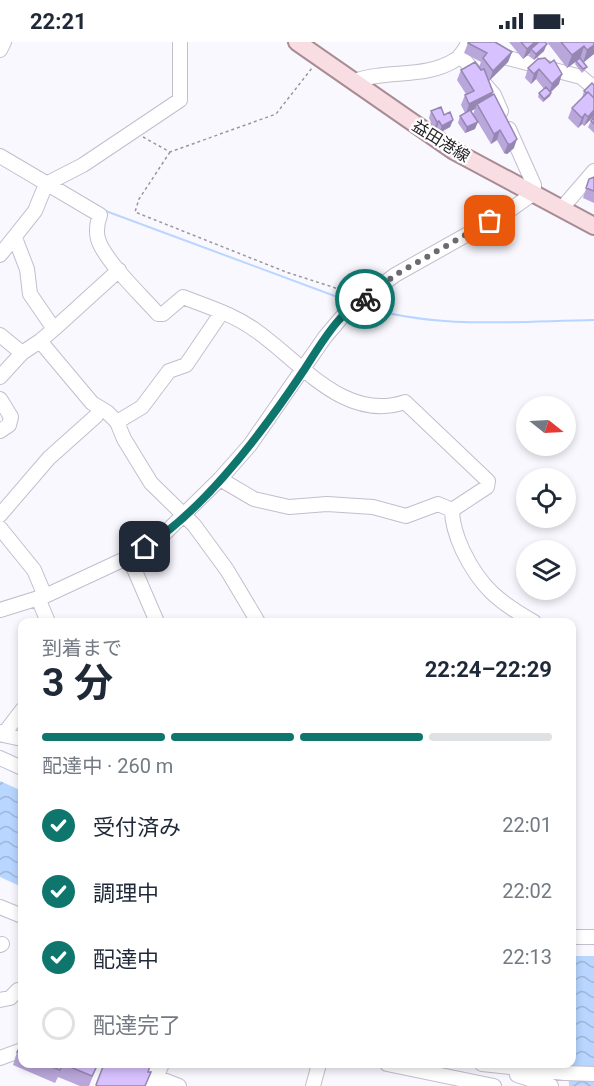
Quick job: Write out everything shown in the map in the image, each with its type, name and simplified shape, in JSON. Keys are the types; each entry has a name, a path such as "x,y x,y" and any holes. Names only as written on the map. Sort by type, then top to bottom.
{"main road":[{"name":"益田港線","path":"297,42 454,151 594,226"}],"street":[{"path":"0,50 4,42"},
{"path":"0,255 35,211 46,184 135,132 180,100 180,42"},
{"path":"355,81 371,75 409,74 438,68 457,60 469,42"},
{"path":"481,42 514,60 581,77 594,88"},
{"path":"0,610 41,597 129,557 161,537 220,479 250,445 347,311 395,275 507,212 534,193 534,185 494,94 460,55"},
{"path":"0,156 100,216 97,226 98,240 120,270 158,314 163,314 183,297 222,312 257,331 304,371 357,404 382,406 405,402 488,481 487,487 452,510"},
{"path":"562,208 594,171"},
{"path":"15,238 27,269 30,294 54,329"},
{"path":"0,377 22,352 40,341 120,270"},
{"path":"117,422 142,407 169,371 186,365 222,312"},
{"path":"0,335 22,352"},
{"path":"40,341 100,409 107,412 117,422 124,439 151,483 185,514 227,570 256,618"},
{"path":"0,399 11,417 9,425 0,431"},
{"path":"0,516 49,458 100,409"},
{"path":"220,479 254,499 289,507 327,504 373,507 406,516 438,504 452,510"},
{"path":"452,510 452,522 458,541 474,575 504,605 527,618"},
{"path":"0,528 34,570 47,618"},
{"path":"129,557 155,618"},
{"path":"18,714 1,733 18,738"},
{"path":"0,758 18,766"},
{"path":"0,907 18,914"},
{"path":"576,936 594,937"},
{"path":"0,1000 10,998 18,990"},
{"path":"0,1059 18,1052"},
{"path":"129,1068 154,1082 179,1086"},
{"path":"154,1082 160,1068"},
{"path":"312,1086 318,1068"},
{"path":"406,1068 494,1086"},
{"path":"501,1068 502,1071 552,1086"},
{"path":"514,1068 594,1074"}],"path":[{"path":"320,56 276,114 259,123 170,152 140,199 135,212 286,272 366,298"},
{"path":"135,132 170,152"}],"water":[{"path":"0,781 18,789 18,885 0,877"},
{"path":"576,956 594,956 594,1086 569,1086 568,1068 576,1068"}],"building":[{"path":"469,42 495,42 512,52 493,71 483,58 487,53"},
{"path":"521,42 535,42 527,49"},
{"path":"539,42 547,44 536,54 531,49"},
{"path":"561,42 594,42 594,45 587,50 584,46 572,55"},
{"path":"545,58 550,63 554,60 562,74 552,84 539,69 534,74 528,68 538,59"},
{"path":"580,58 587,67 583,69 576,61"},
{"path":"475,62 481,70 484,69 493,92 469,104 465,95 474,91 461,70"},
{"path":"592,83 594,85 594,98 584,91"},
{"path":"546,87 551,93 544,99 539,93"},
{"path":"588,92 594,98 594,110 588,117 585,114 582,118 572,108"},
{"path":"494,94 517,139 511,144 508,144 500,130 494,134 477,104"},
{"path":"441,107 444,115 450,112 453,120 442,126 431,111"},
{"path":"470,110 478,122 467,127 460,116"},
{"path":"594,177 594,191 586,188 589,179"},
{"path":"73,1068 96,1068 92,1076"},
{"path":"102,1068 149,1068 148,1072 151,1072 145,1086 96,1085"}],"waterway":[{"path":"103,210 351,302"},
{"path":"362,306 390,314 448,321 594,320"}],"way so far":[{"path":"365,299 395,275 490,221"}],"route":[{"path":"145,547 174,526 220,479 250,445 304,371 325,337 347,311 365,299"}]}
